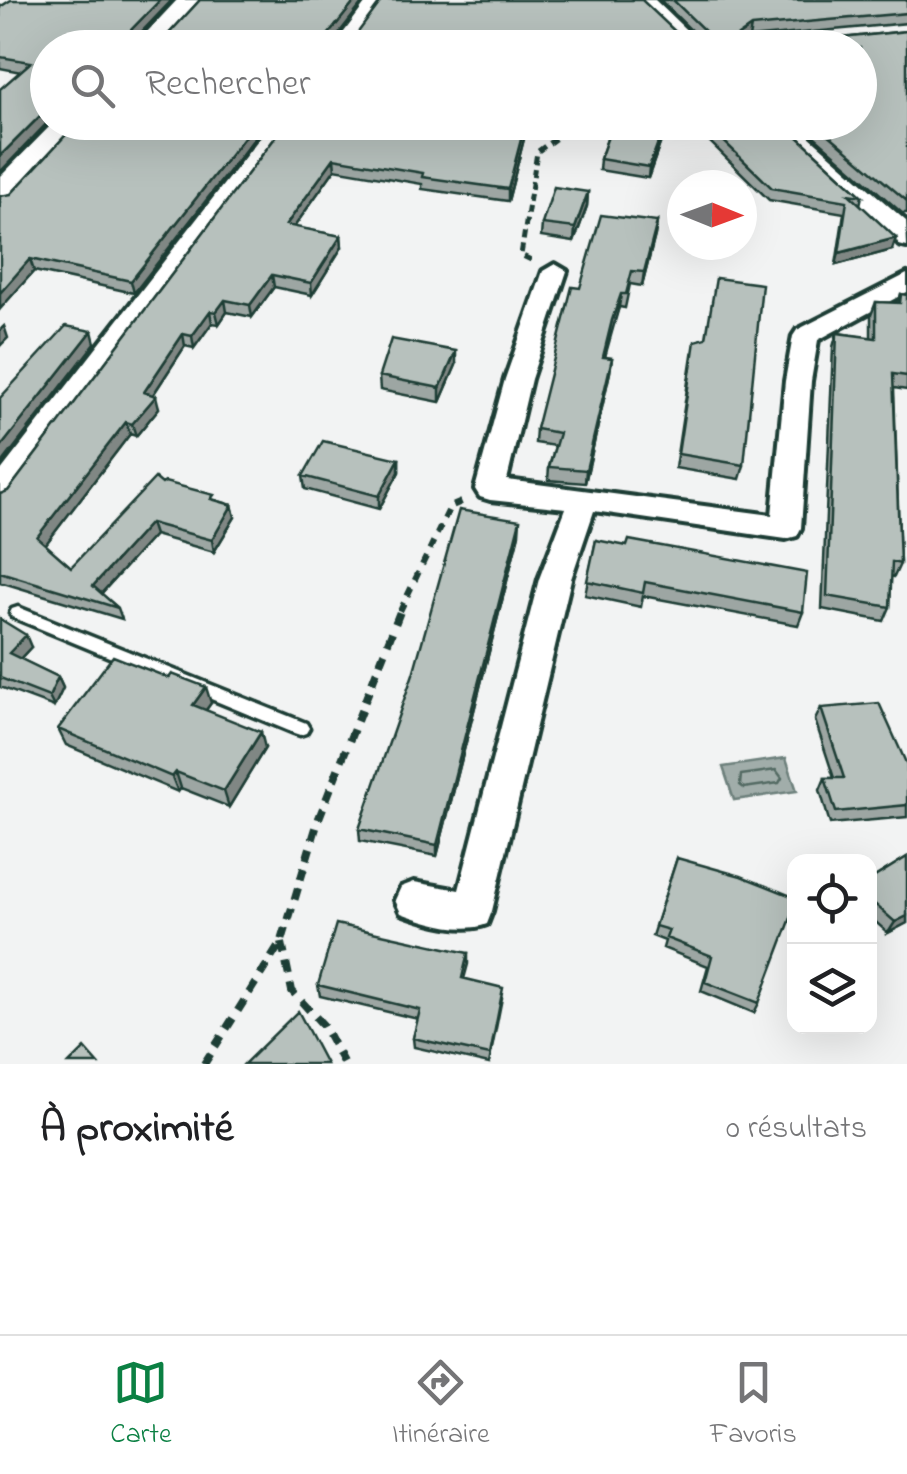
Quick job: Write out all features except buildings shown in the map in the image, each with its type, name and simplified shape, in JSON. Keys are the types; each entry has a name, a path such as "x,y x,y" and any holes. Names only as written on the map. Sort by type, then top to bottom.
{"main road":[{"path":"164,30 193,0"},
{"path":"0,196 54,140"}],"street":[{"path":"355,30 378,0"},
{"path":"644,0 676,30"},
{"path":"0,493 268,140"},
{"path":"800,140 904,231"},
{"path":"554,271 518,379 490,489 786,528 798,381 806,336 907,282"},
{"path":"414,900 473,911 555,579 584,499"}],"lane":[{"path":"18,613 300,728"}],"path":[{"path":"553,140 537,152 521,255 554,271"},
{"path":"204,1064 282,941 319,818 388,634 422,560 450,507 490,489"},
{"path":"282,941 292,991 323,1025 344,1064"}],"water":[{"path":"786,758 797,791 734,800 723,767"}]}
